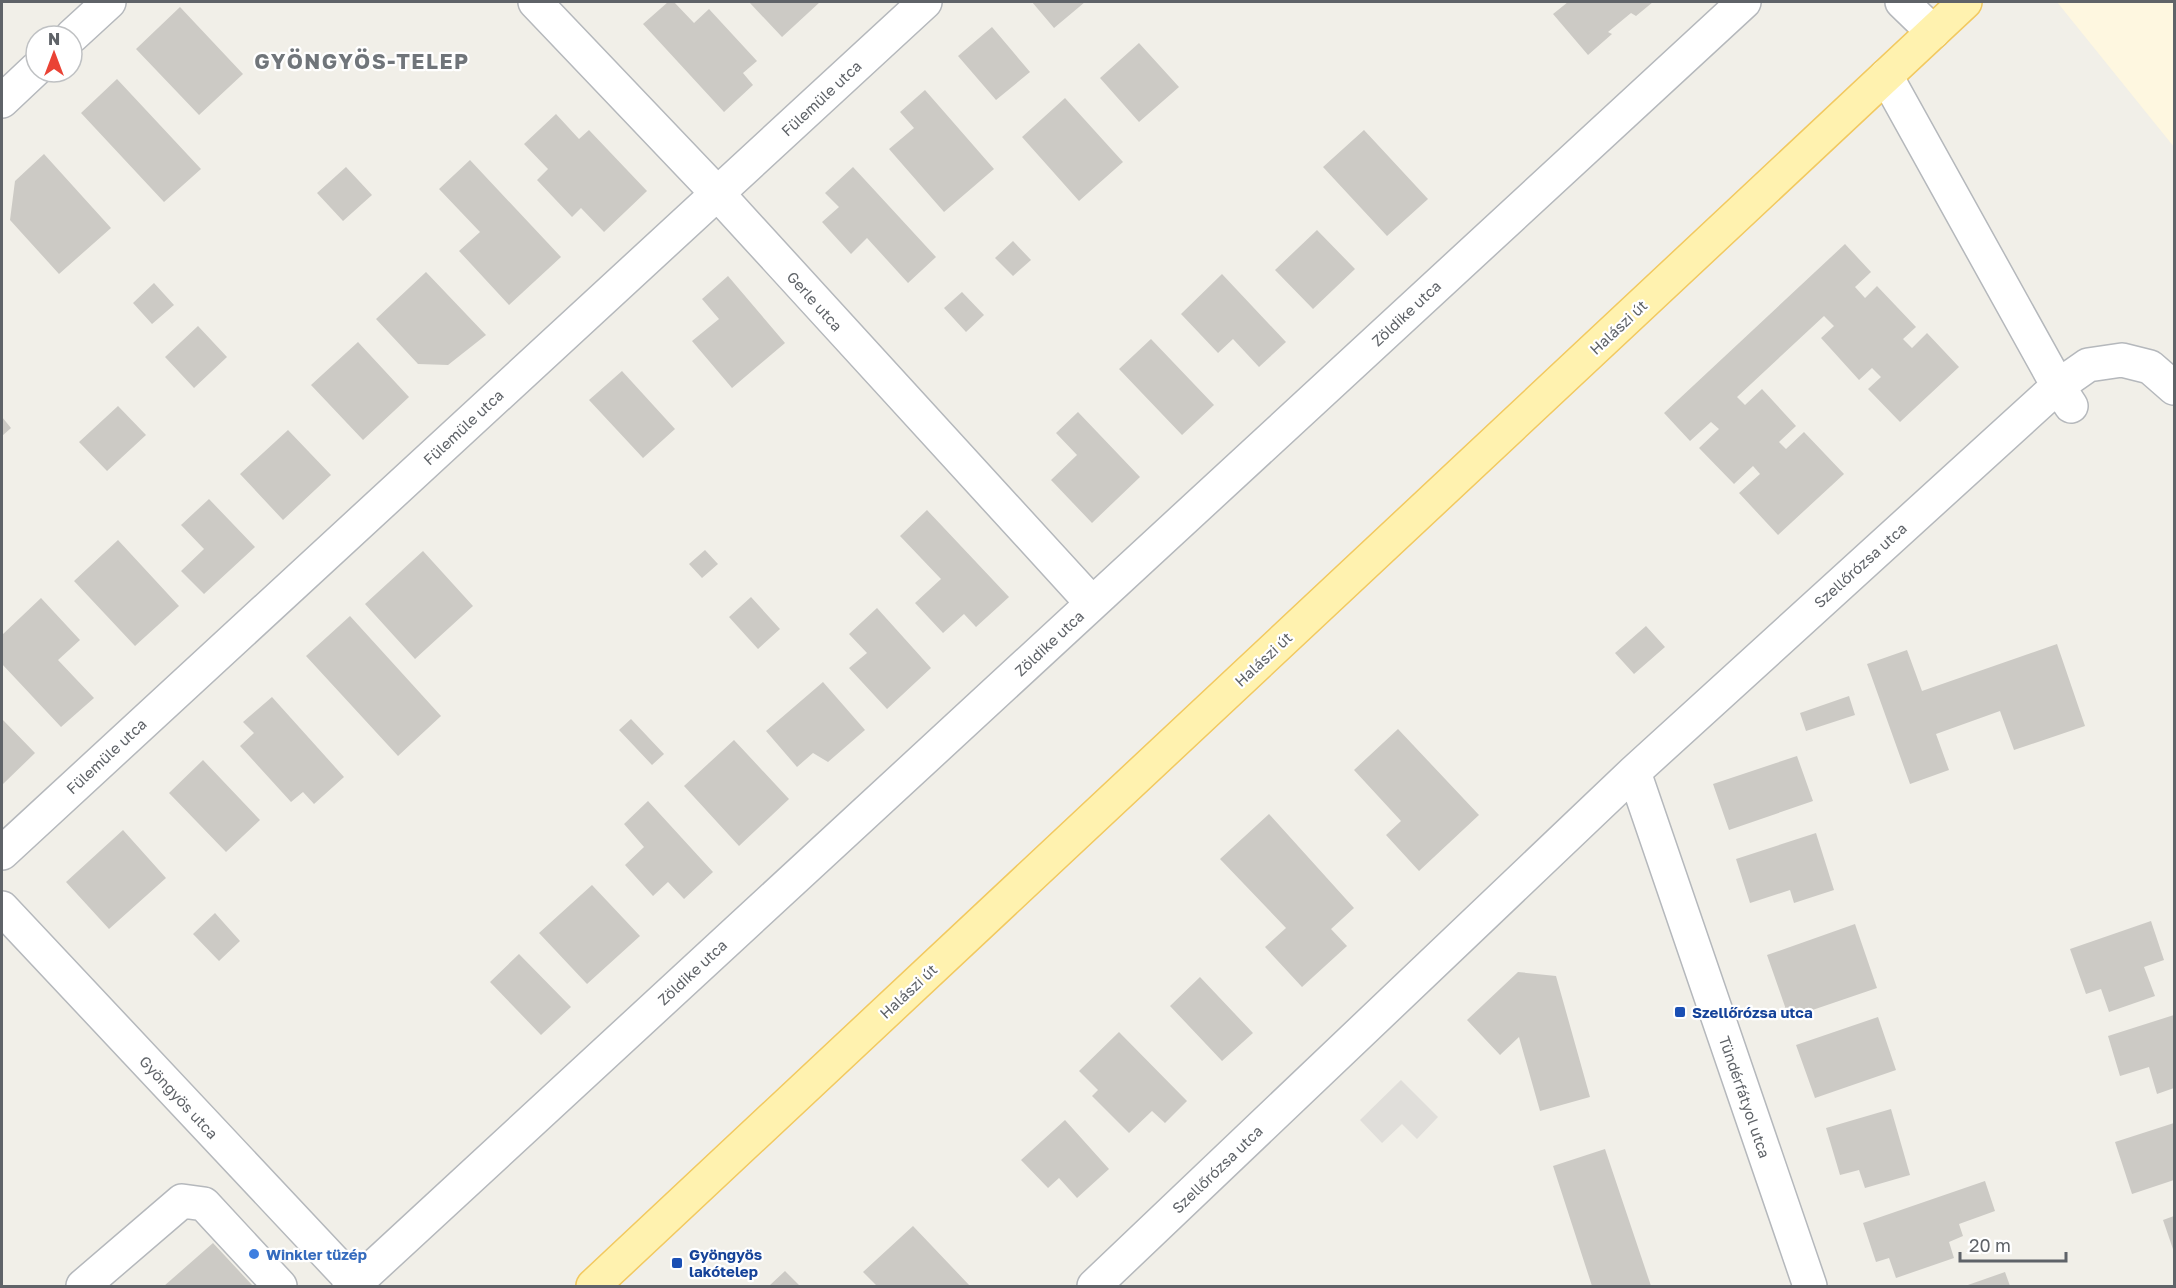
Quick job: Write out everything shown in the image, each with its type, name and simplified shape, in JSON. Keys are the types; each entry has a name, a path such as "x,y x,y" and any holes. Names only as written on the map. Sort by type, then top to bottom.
{"main road":[{"name":"Halászi út","path":"593,1287 1965,2"}],"street":[{"path":"84,25 109,2"},
{"name":"Gerle utca","path":"535,2 717,193 1092,603"},
{"name":"Fülemüle utca","path":"2,853 925,2"},
{"name":"Zöldike utca","path":"354,1286 1744,2"},
{"path":"1902,2 1934,32"},
{"path":"1886,76 2064,396"},
{"path":"2,101 24,80"},
{"name":"Szellőrózsa utca","path":"1094,1287 1634,772 2064,396 2088,365 2122,360 2150,367 2175,388"},
{"name":"Tündérfátyol utca","path":"1634,772 1810,1287"},
{"name":"Gyöngyös utca","path":"2,908 354,1286"},
{"path":"83,1287 182,1201 204,1204 280,1287"}],"shaded area":[{"path":"2057,2 2174,2 2174,147"},
{"path":"1401,1080 1438,1117 1417,1139 1402,1124 1382,1143 1360,1120"}],"building":[{"path":"668,2 674,2 694,23 709,9 757,61 743,73 753,85 724,112 643,24"},
{"path":"749,2 820,2 782,37"},
{"path":"1032,2 1085,2 1054,28"},
{"path":"1568,2 1653,2 1636,16 1631,13 1608,32 1612,34 1588,55 1553,14"},
{"path":"180,7 243,74 199,115 136,49"},
{"path":"992,27 1030,72 996,100 958,56"},
{"path":"1139,43 1179,87 1139,122 1100,78"},
{"path":"117,79 201,169 164,202 81,113"},
{"path":"925,90 994,169 944,212 889,149 914,128 900,112"},
{"path":"1065,98 1123,162 1079,201 1022,137"},
{"path":"556,114 579,139 589,130 647,191 604,232 581,208 572,217 537,180 548,169 524,144"},
{"path":"1364,130 1428,199 1387,236 1323,167"},
{"path":"44,154 111,228 59,274 10,220 15,181"},
{"path":"470,160 561,257 509,305 459,251 480,232 439,189"},
{"path":"346,167 372,195 343,221 317,193"},
{"path":"853,167 936,257 908,283 867,238 851,254 822,222 839,207 825,193"},
{"path":"1317,230 1355,269 1313,309 1275,270"},
{"path":"1013,241 1031,260 1013,276 995,258"},
{"path":"1845,244 1871,272 1855,287 1865,298 1877,286 1916,327 1903,339 1912,348 1927,333 1959,367 1900,422 1868,389 1881,377 1872,368 1859,380 1821,338 1834,326 1824,316 1737,397 1745,405 1762,389 1796,426 1779,442 1786,449 1804,432 1844,474 1778,535 1739,493 1760,474 1753,466 1734,484 1699,448 1719,429 1711,422 1690,441 1664,413"},
{"path":"426,272 486,335 448,365 418,364 376,319"},
{"path":"1222,274 1286,342 1259,367 1233,339 1218,353 1181,314"},
{"path":"728,276 785,343 732,388 692,341 719,319 702,299"},
{"path":"154,283 174,305 152,324 133,303"},
{"path":"962,292 984,315 966,332 944,308"},
{"path":"198,326 227,357 194,388 165,357"},
{"path":"1151,339 1214,405 1182,435 1119,369"},
{"path":"358,342 409,397 363,440 311,385"},
{"path":"622,371 675,429 643,458 589,400"},
{"path":"118,406 146,435 107,471 79,442"},
{"path":"1078,412 1140,477 1092,523 1051,480 1077,455 1056,433"},
{"path":"2,417 11,428 2,436"},
{"path":"288,430 331,475 283,520 240,474"},
{"path":"209,499 255,547 204,594 181,571 204,549 181,525"},
{"path":"927,510 1009,597 976,627 964,614 943,633 915,603 941,579 900,536"},
{"path":"118,540 179,606 135,646 74,581"},
{"path":"705,550 718,564 702,578 689,564"},
{"path":"423,551 473,606 415,659 365,604"},
{"path":"751,597 780,629 758,649 729,617"},
{"path":"41,598 80,640 58,660 94,698 61,727 2,664 2,635"},
{"path":"877,608 931,668 887,709 849,668 867,653 849,634"},
{"path":"350,616 441,716 398,756 306,656"},
{"path":"1646,626 1665,647 1634,674 1615,653"},
{"path":"2057,644 2085,726 2014,750 2000,711 1936,734 1949,770 1910,784 1867,664 1907,650 1922,691"},
{"path":"823,682 865,730 828,762 813,753 797,767 766,731"},
{"path":"1849,696 1855,715 1806,731 1800,713"},
{"path":"272,697 344,777 314,804 303,792 291,802 240,746 254,733 243,722"},
{"path":"2,719 35,753 2,785"},
{"path":"631,719 664,754 652,765 619,730"},
{"path":"1398,729 1479,815 1419,871 1386,835 1401,821 1354,770"},
{"path":"734,740 789,799 739,846 684,786"},
{"path":"1797,756 1813,801 1729,830 1713,784"},
{"path":"203,760 260,820 226,852 169,793"},
{"path":"648,801 713,872 684,899 668,882 653,896 625,865 644,847 624,824"},
{"path":"1269,814 1354,908 1331,929 1347,946 1302,987 1265,947 1286,928 1220,859"},
{"path":"123,830 166,878 109,929 66,882"},
{"path":"1816,833 1834,890 1794,903 1790,890 1750,903 1736,859"},
{"path":"592,885 640,936 587,984 539,933"},
{"path":"215,913 240,941 219,961 193,934"},
{"path":"2151,921 2164,960 2144,967 2155,996 2109,1012 2101,989 2086,994 2070,949"},
{"path":"1855,924 1877,988 1789,1018 1767,955"},
{"path":"519,954 571,1007 541,1035 490,982"},
{"path":"1518,972 1556,976 1590,1097 1540,1111 1519,1037 1500,1055 1467,1020"},
{"path":"1200,977 1253,1033 1222,1061 1170,1006"},
{"path":"2174,1015 2174,1088 2157,1094 2149,1067 2120,1076 2108,1036"},
{"path":"1878,1017 1896,1070 1815,1098 1796,1045"},
{"path":"1119,1032 1187,1101 1165,1123 1152,1111 1129,1133 1092,1096 1098,1090 1079,1071"},
{"path":"1891,1109 1910,1175 1865,1188 1859,1170 1840,1175 1826,1128"},
{"path":"1065,1120 1109,1169 1077,1198 1059,1178 1048,1188 1021,1160"},
{"path":"2174,1123 2174,1180 2132,1194 2115,1142"},
{"path":"1605,1149 1651,1286 1592,1286 1553,1166"},
{"path":"1985,1181 1995,1211 1959,1224 1963,1236 1949,1242 1954,1258 1896,1278 1889,1258 1876,1262 1863,1223"},
{"path":"2174,1216 2174,1252 2163,1220"},
{"path":"913,1226 970,1286 877,1286 863,1272"},
{"path":"213,1243 253,1286 164,1286"},
{"path":"785,1271 800,1286 769,1286"},
{"path":"2005,1272 2010,1286 1965,1286"}],"place":[{"name":"Szellőrózsa utca","path":"1680,1012"},
{"name":"Winkler tüzép","path":"254,1254"},
{"name":"Gyöngyös lakótelep","path":"677,1263"}],"district":[{"name":"GYÖNGYÖS-TELEP","path":"362,61"}]}
